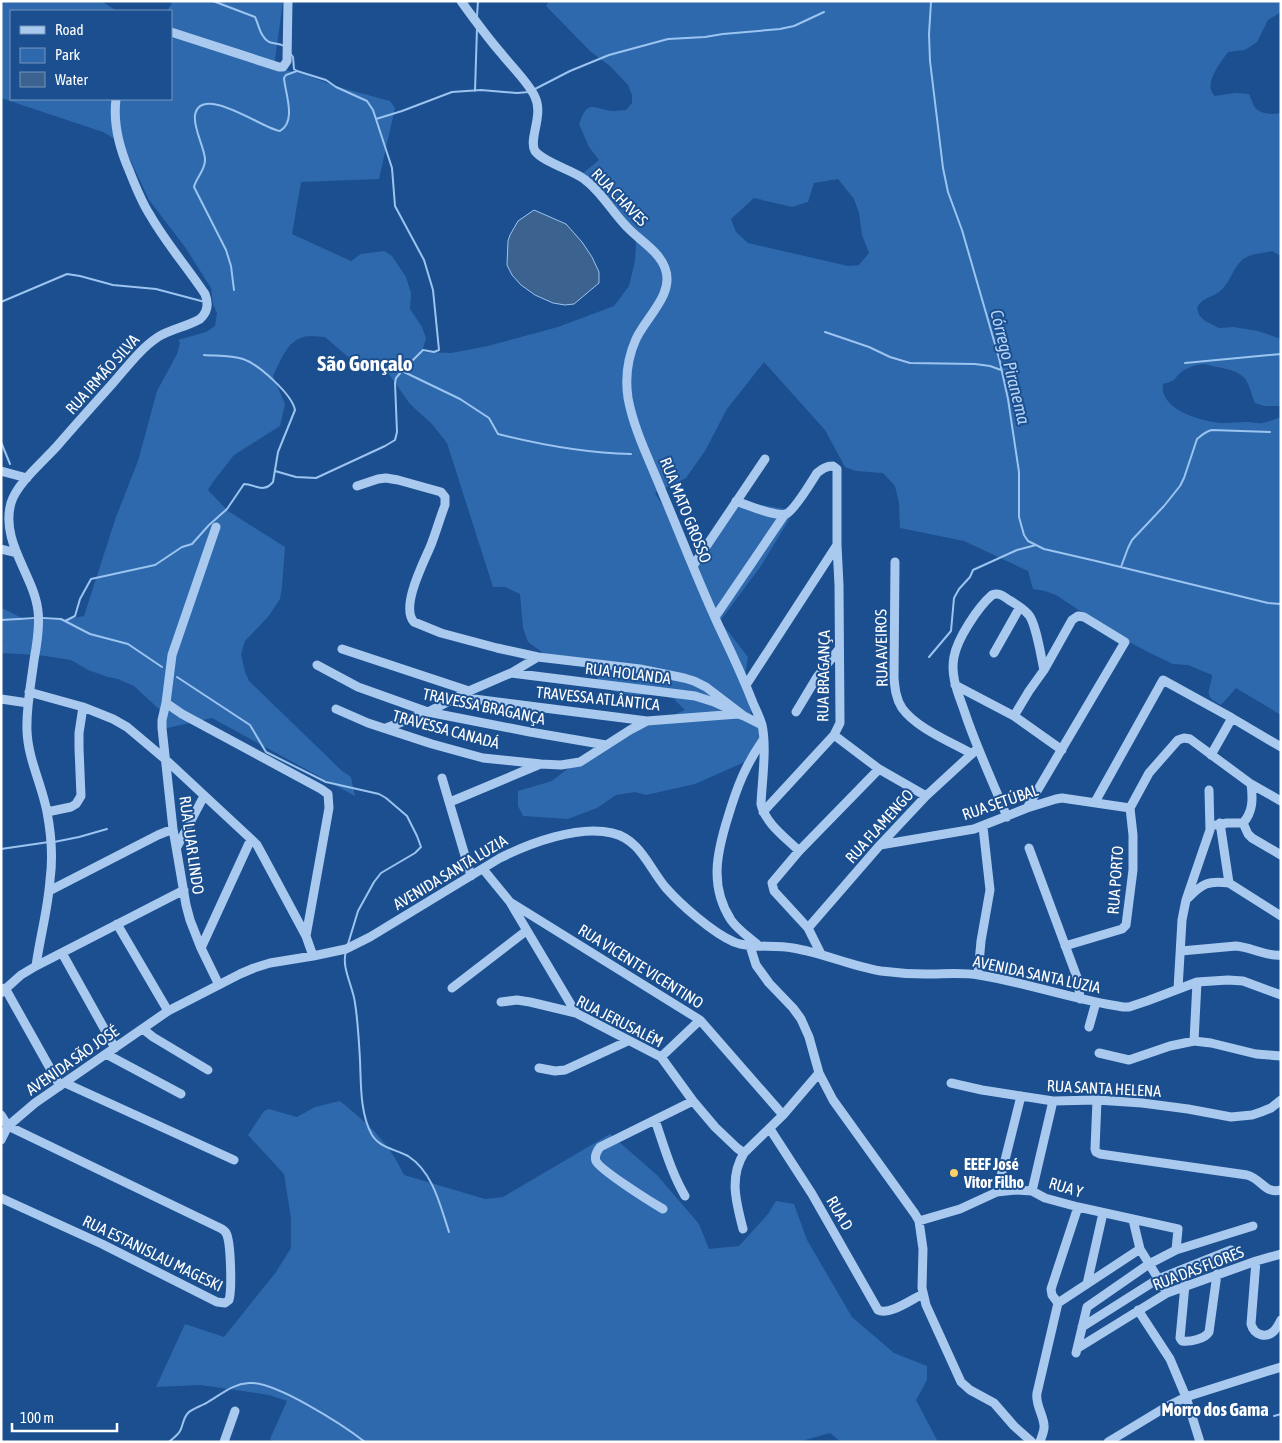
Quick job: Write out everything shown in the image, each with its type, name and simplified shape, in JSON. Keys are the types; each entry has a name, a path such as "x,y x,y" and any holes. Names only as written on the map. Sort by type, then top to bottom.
{"street":[{"path":"172,32 283,67 287,61 288,1"},
{"name":"RUA CHAVES","path":"461,1 498,51 535,95 539,110 533,144 535,151 548,161 586,180 625,225 661,261 667,277 663,294 658,303"},
{"name":"RUA IRMÃO SILVA","path":"36,966 51,870 47,812 28,744 27,731 29,692 37,645 39,618 36,600 10,530 9,512 11,501 27,478 57,447 136,356 158,337 200,319 207,307 208,301 205,294 159,230 135,187 119,142 115,114 116,100"},
{"name":"RUA MATO GROSSO","path":"658,303 636,338 628,368 628,398 638,432 693,566 762,725"},
{"path":"693,566 765,459"},
{"name":"RUA BRAGANÇA","path":"785,514 794,506 817,473 825,467 835,467 838,473 837,540 841,715 839,728 834,735 879,769 926,796"},
{"path":"1,471 27,478"},
{"path":"356,486 378,479 398,480 441,492 444,495 445,505 413,591 410,606 411,618 414,622 441,633 538,657 640,669 684,678 706,687 741,715 762,725 761,804 763,812 767,819 798,851"},
{"path":"736,502 776,514 785,514"},
{"path":"715,617 785,514"},
{"name":"RUA LUAR LINDO","path":"216,526 172,655 162,720 173,829 190,920 219,985"},
{"path":"746,685 837,540"},
{"path":"1,549 17,552"},
{"name":"RUA AVEIROS","path":"895,562 894,678 896,695 902,709 921,726 975,751"},
{"path":"1007,816 975,751 955,685 953,670 956,650 968,626 988,599 994,594 1002,596 1020,607 1030,616 1044,670"},
{"path":"994,653 1020,607"},
{"path":"1014,716 1044,670 1072,620 1078,616 1084,617 1125,642 1027,808"},
{"path":"342,649 469,691"},
{"path":"796,712 817,677 839,649"},
{"path":"386,728 428,712 469,691 511,673 538,657"},
{"name":"TRAVESSA BRAGANÇA","path":"317,664 358,687 428,712 606,745"},
{"name":"RUA HOLANDA","path":"511,673 695,696 741,715"},
{"path":"1095,802 1163,680 1281,747"},
{"path":"955,685 1014,716 1062,750"},
{"path":"29,692 83,707 113,719 127,728 165,759 251,838 257,845 306,936 313,956"},
{"name":"TRAVESSA ATLÂNTICA","path":"458,697 647,721 741,715"},
{"path":"1,699 28,703"},
{"path":"166,702 182,714 328,794 329,808 306,936"},
{"path":"47,812 71,807 76,804 81,796 79,733 83,707"},
{"name":"TRAVESSA CANADÁ","path":"336,709 357,719 432,744 483,758 541,764 572,764 580,762 606,745"},
{"path":"1211,755 1232,718"},
{"path":"606,745 647,721"},
{"path":"763,812 834,735"},
{"path":"1130,808 1148,773 1178,740 1184,738 1190,739 1251,784 1281,801"},
{"path":"763,740 750,760 738,786 718,852 716,867 719,892 726,911 754,946 756,965 801,1019 809,1037 819,1073 833,1100 906,1200 918,1221 923,1249 923,1294 926,1305 961,1382 970,1390 994,1403 1014,1426 1032,1442"},
{"name":"RUA FLAMENGO","path":"808,928 880,845 926,796 975,751"},
{"path":"450,802 541,764"},
{"path":"821,954 808,928 771,885 773,880 798,851 879,769"},
{"path":"442,778 471,876"},
{"path":"1243,823 1251,810 1251,784"},
{"path":"1209,790 1210,830"},
{"path":"177,846 204,796"},
{"name":"RUA SETÚBAL","path":"880,845 983,827 1056,798 1130,808"},
{"name":"RUA PORTO","path":"1065,946 1122,929 1126,925 1133,870 1133,835 1130,808"},
{"path":"1178,989 1182,920 1186,900 1210,830 1214,825 1220,823 1243,823"},
{"path":"1220,823 1229,883"},
{"path":"1243,823 1252,838 1281,856"},
{"path":"978,974 981,941 990,890 983,827"},
{"path":"49,891 173,829"},
{"name":"AVENIDA SANTA LUZIA","path":"143,1029 168,1012 254,968 270,963 346,949 370,937 516,850 556,836 594,831 611,832 626,838 640,850 655,874 689,910 726,938 736,943 754,946 781,946 821,954 845,963 880,970 925,974 978,974 1080,1000 1117,1006 1130,1007 1197,982 1243,981 1281,995"},
{"path":"201,948 251,838"},
{"path":"1029,848 1078,980 1080,1000"},
{"path":"483,869 510,902 576,1013"},
{"path":"1186,900 1197,889 1209,882 1229,883 1281,916"},
{"path":"184,890 36,966 21,975 3,991 63,1084 234,1160"},
{"name":"RUA VICENTE VICENTINO","path":"510,902 700,1020 783,1115"},
{"path":"117,924 168,1012"},
{"path":"452,988 526,931"},
{"path":"1181,951 1244,946 1275,956 1281,955"},
{"path":"62,953 115,1048"},
{"path":"1194,1041 1197,982"},
{"name":"RUA JERUSALÉM","path":"501,1002 517,1000 576,1013 661,1057 693,1101 725,1137 744,1153"},
{"path":"1089,1027 1096,1002"},
{"path":"661,1057 700,1020"},
{"path":"143,1029 208,1070"},
{"name":"AVENIDA SÃO JOSÉ","path":"4,1133 35,1103 143,1029"},
{"path":"539,1068 555,1071 565,1070 628,1041"},
{"path":"1099,1053 1129,1060 1170,1046 1194,1041 1211,1043 1256,1054 1281,1056"},
{"path":"106,1054 181,1094"},
{"path":"743,1229 736,1198 736,1168 744,1153 770,1129 819,1073"},
{"name":"RUA SANTA HELENA","path":"951,1083 1053,1102 1097,1100 1142,1103 1231,1117 1261,1112 1271,1108 1281,1100"},
{"path":"997,1192 1021,1096"},
{"path":"1097,1100 1096,1152 1106,1156 1156,1161 1247,1175 1258,1179 1267,1189 1281,1190"},
{"path":"663,1209 601,1167 595,1160 597,1151 600,1147 693,1101"},
{"path":"1032,1192 1053,1102"},
{"path":"1,1115 4,1133"},
{"path":"655,1120 669,1162 685,1196"},
{"name":"RUA D","path":"770,1129 812,1194 878,1310 883,1312 890,1311 923,1294"},
{"name":"RUA ESTANISLAU MAGESKI","path":"1,1198 102,1244 221,1303 227,1302 230,1296 229,1250 226,1233 220,1228 4,1133"},
{"name":"RUA Y","path":"918,1221 960,1209 997,1192 1015,1190 1032,1192 1045,1198 1078,1207 1178,1229 1176,1250"},
{"path":"1058,1302 1052,1295 1051,1289 1078,1207"},
{"path":"1087,1284 1104,1213"},
{"path":"1133,1220 1140,1249 1167,1292"},
{"path":"1082,1328 1087,1307 1148,1264 1176,1250 1253,1226"},
{"path":"1040,1442 1044,1424 1037,1401 1037,1392 1058,1302 1140,1249"},
{"path":"1082,1328 1158,1279 1231,1250"},
{"name":"RUA DAS FLORES","path":"1082,1328 1077,1351 1167,1292 1281,1254"},
{"path":"1256,1261 1251,1324 1253,1330 1259,1335 1272,1333 1281,1320"},
{"path":"1185,1285 1180,1338 1182,1341 1207,1336 1217,1274"},
{"path":"1138,1310 1170,1359 1186,1398 1200,1442"},
{"path":"1108,1442 1166,1407 1186,1398 1281,1367"},
{"path":"224,1442 235,1411"}],"green space":[{"path":"1,1 101,1 115,10 10,10 10,100 172,100 172,10 168,10 173,1 283,1 274,67 390,101 395,108 379,179 301,182 292,234 351,261 361,254 384,251 392,256 406,277 411,293 410,309 422,327 426,338 422,352 451,353 488,346 558,327 614,306 629,286 635,261 635,239 582,174 599,160 589,147 579,124 585,110 592,107 614,111 626,110 632,103 632,95 628,85 610,66 591,52 546,6 549,1 1281,1 1281,12 1268,20 1257,42 1245,50 1228,52 1217,67 1211,86 1215,96 1235,93 1249,94 1254,106 1259,111 1270,114 1281,113 1281,256 1272,251 1245,258 1236,268 1223,289 1204,300 1197,308 1199,315 1205,321 1219,328 1233,327 1258,331 1281,339 1281,406 1264,406 1255,403 1246,379 1233,371 1204,364 1199,364 1182,371 1174,380 1163,384 1163,392 1166,399 1179,410 1188,415 1213,422 1260,423 1281,417 1281,715 1236,688 1221,705 1209,695 1212,675 1188,665 1173,664 1150,653 1116,635 1056,595 1033,589 1028,571 964,541 900,528 899,503 895,486 883,473 856,471 845,467 825,430 764,362 727,409 705,451 686,478 655,493 698,564 736,497 756,504 792,510 790,518 761,566 720,621 748,657 746,678 753,702 752,711 749,716 759,725 760,739 749,760 695,784 646,795 635,792 616,795 597,808 568,819 523,816 518,806 518,791 552,781 580,759 613,740 685,710 674,699 661,695 625,695 605,688 588,666 550,658 528,642 523,628 520,594 505,587 493,587 447,443 432,424 410,404 386,370 362,369 325,337 309,336 303,337 291,344 273,376 285,404 280,426 234,455 208,490 228,511 285,547 280,599 268,617 245,641 241,654 249,681 341,770 351,777 355,796 212,718 163,729 163,713 134,686 88,670 71,660 39,655 1,653 3,642 1,637 2,608 26,620 64,620 84,616 116,517 138,461 157,391 177,354 180,343 178,340 206,332 215,326 217,313 213,304 211,288 185,247 149,200 123,144 103,132 1,98","holes":["838,179 854,199 859,213 862,235 869,253 859,265 848,266 748,243 736,232 731,219 754,198 792,207 808,202 814,183"]},
{"path":"340,1101 377,1134 391,1152 404,1175 485,1199 503,1197 610,1134 657,1175 699,1224 709,1249 739,1246 768,1214 776,1201 794,1204 807,1240 852,1317 894,1353 927,1366 927,1380 916,1400 938,1442 841,1442 830,1433 798,1442 273,1442 270,1439 287,1401 269,1395 201,1385 156,1387 185,1324 224,1337 276,1272 291,1248 291,1218 284,1174 248,1135 264,1111 269,1109 297,1117 315,1107"}],"water":[{"path":"534,210 566,224 582,242 599,272 599,283 574,304 553,303 535,295 521,285 512,275 507,265 510,235 518,221"}],"waterway":[{"path":"213,1 255,17 266,40 284,46"},
{"path":"477,16 478,1"},
{"name":"Córrego Piranema","path":"931,2 930,61 943,168 948,192 962,230 999,358 1008,399 1019,472 1019,517 1024,535 1028,541 1044,549 1268,603 1281,604"},
{"path":"535,89 570,71 609,55 668,39 780,29 794,26 824,12"},
{"path":"475,91 477,28"},
{"path":"290,53 293,57 294,69 297,71"},
{"path":"234,290 231,266 226,250 194,187 205,163 195,120 195,115 200,106 209,104 221,106 280,131 288,121 289,114 284,78 286,75 297,71 326,80 336,87 367,101 373,110 392,168 395,206 424,260 433,290 439,350 434,352 423,350 412,361 404,363 401,372 396,378 397,432 395,440 316,478 296,477 275,471"},
{"path":"376,119 452,92 481,90 529,92"},
{"path":"1,302 67,274 113,285 156,289 205,302"},
{"path":"825,332 910,363 975,364 1001,370"},
{"path":"1185,363 1281,354"},
{"path":"65,621 75,616 80,599 91,579 155,565 182,547 192,544 227,509 244,484 262,488 269,486 273,482 278,452 295,410 293,403 274,380 249,362 234,357 204,355"},
{"path":"402,371 460,399 489,418 498,434 564,448 631,454"},
{"path":"1121,567 1132,540 1180,486 1197,439 1212,430 1270,432"},
{"path":"1,442 10,464"},
{"path":"929,657 951,631 954,598 973,570 1017,550 1036,545"},
{"path":"1,620 36,618"},
{"path":"41,618 61,619 90,634 128,644 162,667"},
{"path":"177,677 250,725 266,752 326,782 379,794 407,816 421,847 415,853 381,873 374,882 358,911 348,944"},
{"path":"54,842 107,829"},
{"path":"1,849 49,842"},
{"path":"346,951 345,964 357,1017 362,1099 368,1127 379,1143 408,1156 424,1171 439,1200 449,1232"},
{"path":"169,1442 179,1432 185,1417 190,1411 232,1387 249,1383 261,1384 291,1396 325,1415 365,1442"},
{"path":"1274,1416 1281,1414"}],"place":[{"name":"EEEF José Vitor Filho","path":"954,1173"}],"district":[{"name":"São Gonçalo","path":"365,364"},
{"name":"Morro dos Gama","path":"1215,1410"}]}
